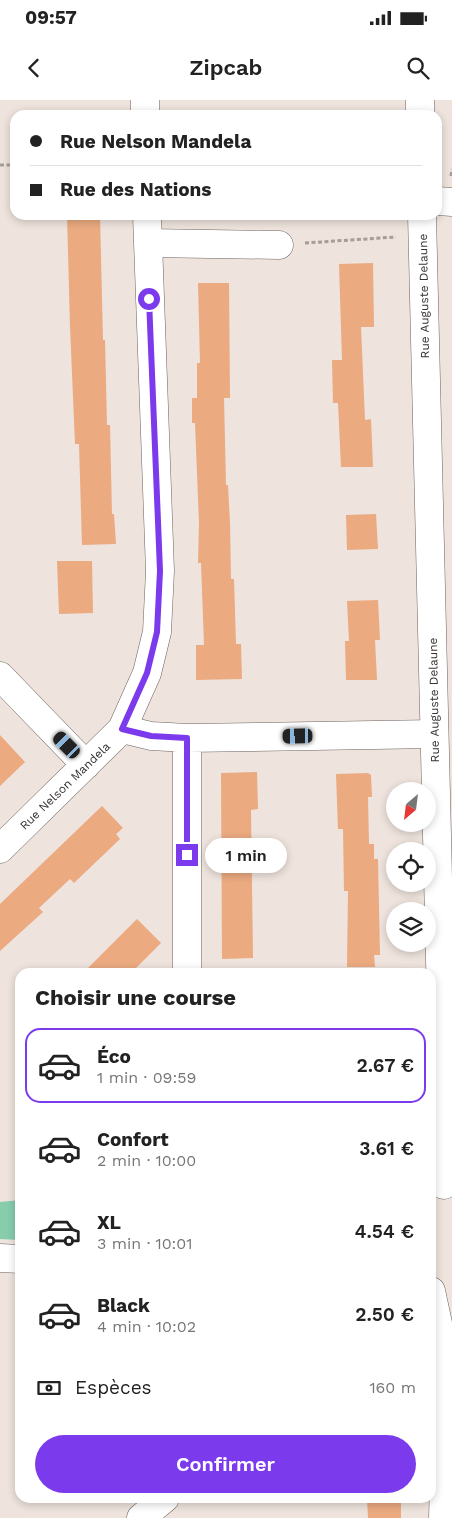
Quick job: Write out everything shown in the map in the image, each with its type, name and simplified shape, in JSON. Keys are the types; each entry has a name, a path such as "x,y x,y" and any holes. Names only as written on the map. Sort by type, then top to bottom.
{"street":[{"name":"Rue Nelson Mandela","path":"0,849 122,729 147,673 157,632 160,571 147,220"},
{"name":"Rue Auguste Delaune","path":"423,225 443,1084 449,1150 442,1187"},
{"path":"148,243 279,244"},
{"path":"0,676 86,765"},
{"path":"122,729 151,736 187,738 434,734"},
{"path":"187,738 187,968"},
{"path":"0,1258 15,1259"},
{"path":"436,1291 452,1294"},
{"path":"436,1313 447,1365 443,1518"},
{"path":"131,1503 141,1518 159,1503"}],"path":[{"path":"279,244 423,225"}],"green space":[{"path":"15,1200 15,1240 0,1239 0,1202"}],"building":[{"path":"67,220 100,220 107,425 110,425 112,514 114,514 116,544 82,545 79,444 75,444"},
{"path":"373,263 374,327 361,327 365,420 371,419 373,467 341,467 338,403 333,403 332,360 342,360 339,264"},
{"path":"198,283 229,283 230,398 224,398 226,485 228,485 231,579 234,579 236,644 241,644 242,679 196,680 196,645 204,645 201,563 198,563 199,523 195,423 192,423 192,398 197,398 197,363 200,363"},
{"path":"376,514 378,549 347,550 346,515"},
{"path":"57,561 92,561 93,613 59,614"},
{"path":"378,600 380,640 375,640 377,680 346,680 345,641 349,641 347,601"},
{"path":"0,735 25,762 0,786"},
{"path":"257,772 258,809 251,810 253,958 222,959 221,773"},
{"path":"368,773 371,775 372,797 368,797 369,844 374,844 374,859 378,859 380,955 374,955 375,967 347,967 348,891 344,891 343,829 338,829 336,774"},
{"path":"102,806 123,828 116,834 120,839 74,883 70,879 39,908 43,912 0,951 0,904"},
{"path":"137,919 161,943 136,968 88,968"},
{"path":"367,1503 401,1503 401,1518 368,1518"}],"route":[{"path":"149,299 160,571 157,632 147,673 122,729 151,736 187,738 187,855"}]}
